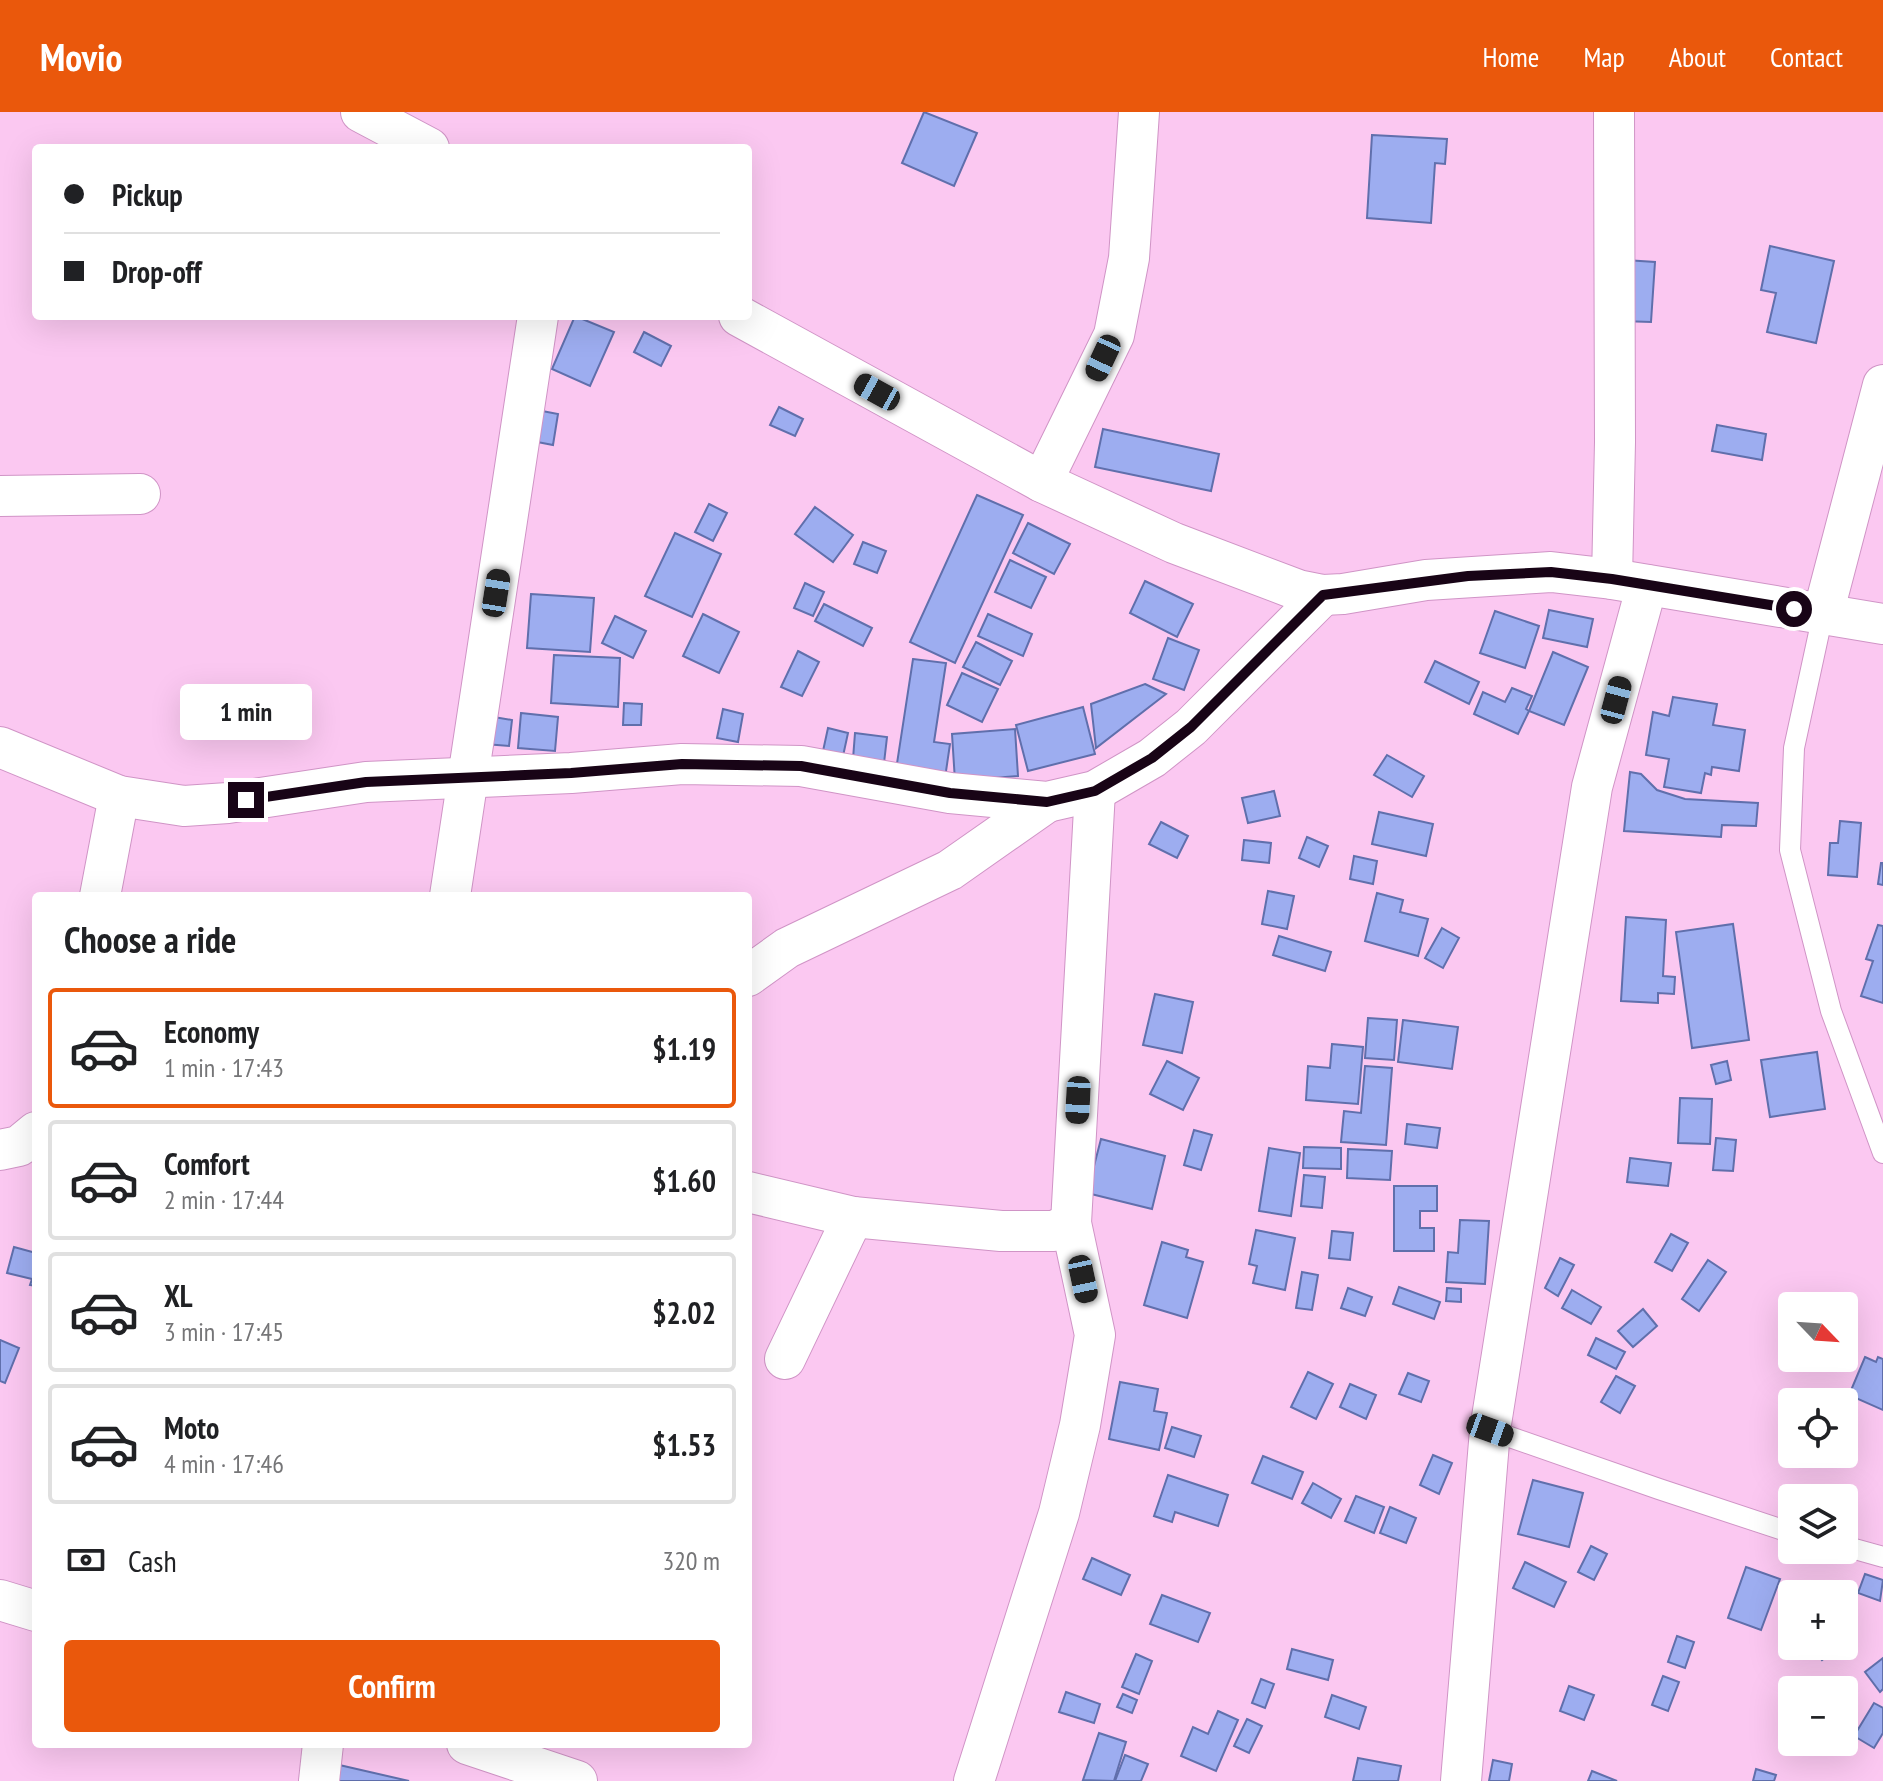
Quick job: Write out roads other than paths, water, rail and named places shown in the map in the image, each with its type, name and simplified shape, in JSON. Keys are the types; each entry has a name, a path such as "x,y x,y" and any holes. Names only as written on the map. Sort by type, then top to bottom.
{"street":[{"path":"361,112 421,144"},
{"path":"1042,482 1114,335 1129,258 1139,112"},
{"path":"1461,1781 1490,1430 1592,787 1629,582 1615,442 1614,112"},
{"path":"451,892 537,320"},
{"path":"746,320 1042,482 1212,559 1271,582 1323,595 1426,580 1551,572 1883,624"},
{"path":"1823,614 1883,385"},
{"path":"0,496 140,494"},
{"path":"0,747 119,796 184,806 228,803 366,782 571,773 682,764 801,766 950,793 1047,802 1095,791 1152,758 1191,727 1323,595"},
{"path":"974,1781 1059,1513 1080,1425 1095,1335 1071,1223 1095,791"},
{"path":"101,892 119,796"},
{"path":"752,973 787,948 950,870 1047,802"},
{"path":"0,1150 19,1146 32,1135"},
{"path":"752,1193 853,1217 1001,1231 1054,1231 1071,1223"},
{"path":"785,1359 853,1217"},
{"path":"0,1600 32,1610"},
{"path":"319,1781 323,1748"},
{"path":"479,1748 577,1781"}],"lane":[{"path":"1823,614 1794,748 1790,850 1831,1011 1883,1153"},
{"path":"1490,1430 1778,1528"},
{"path":"1858,1550 1883,1557"}]}
